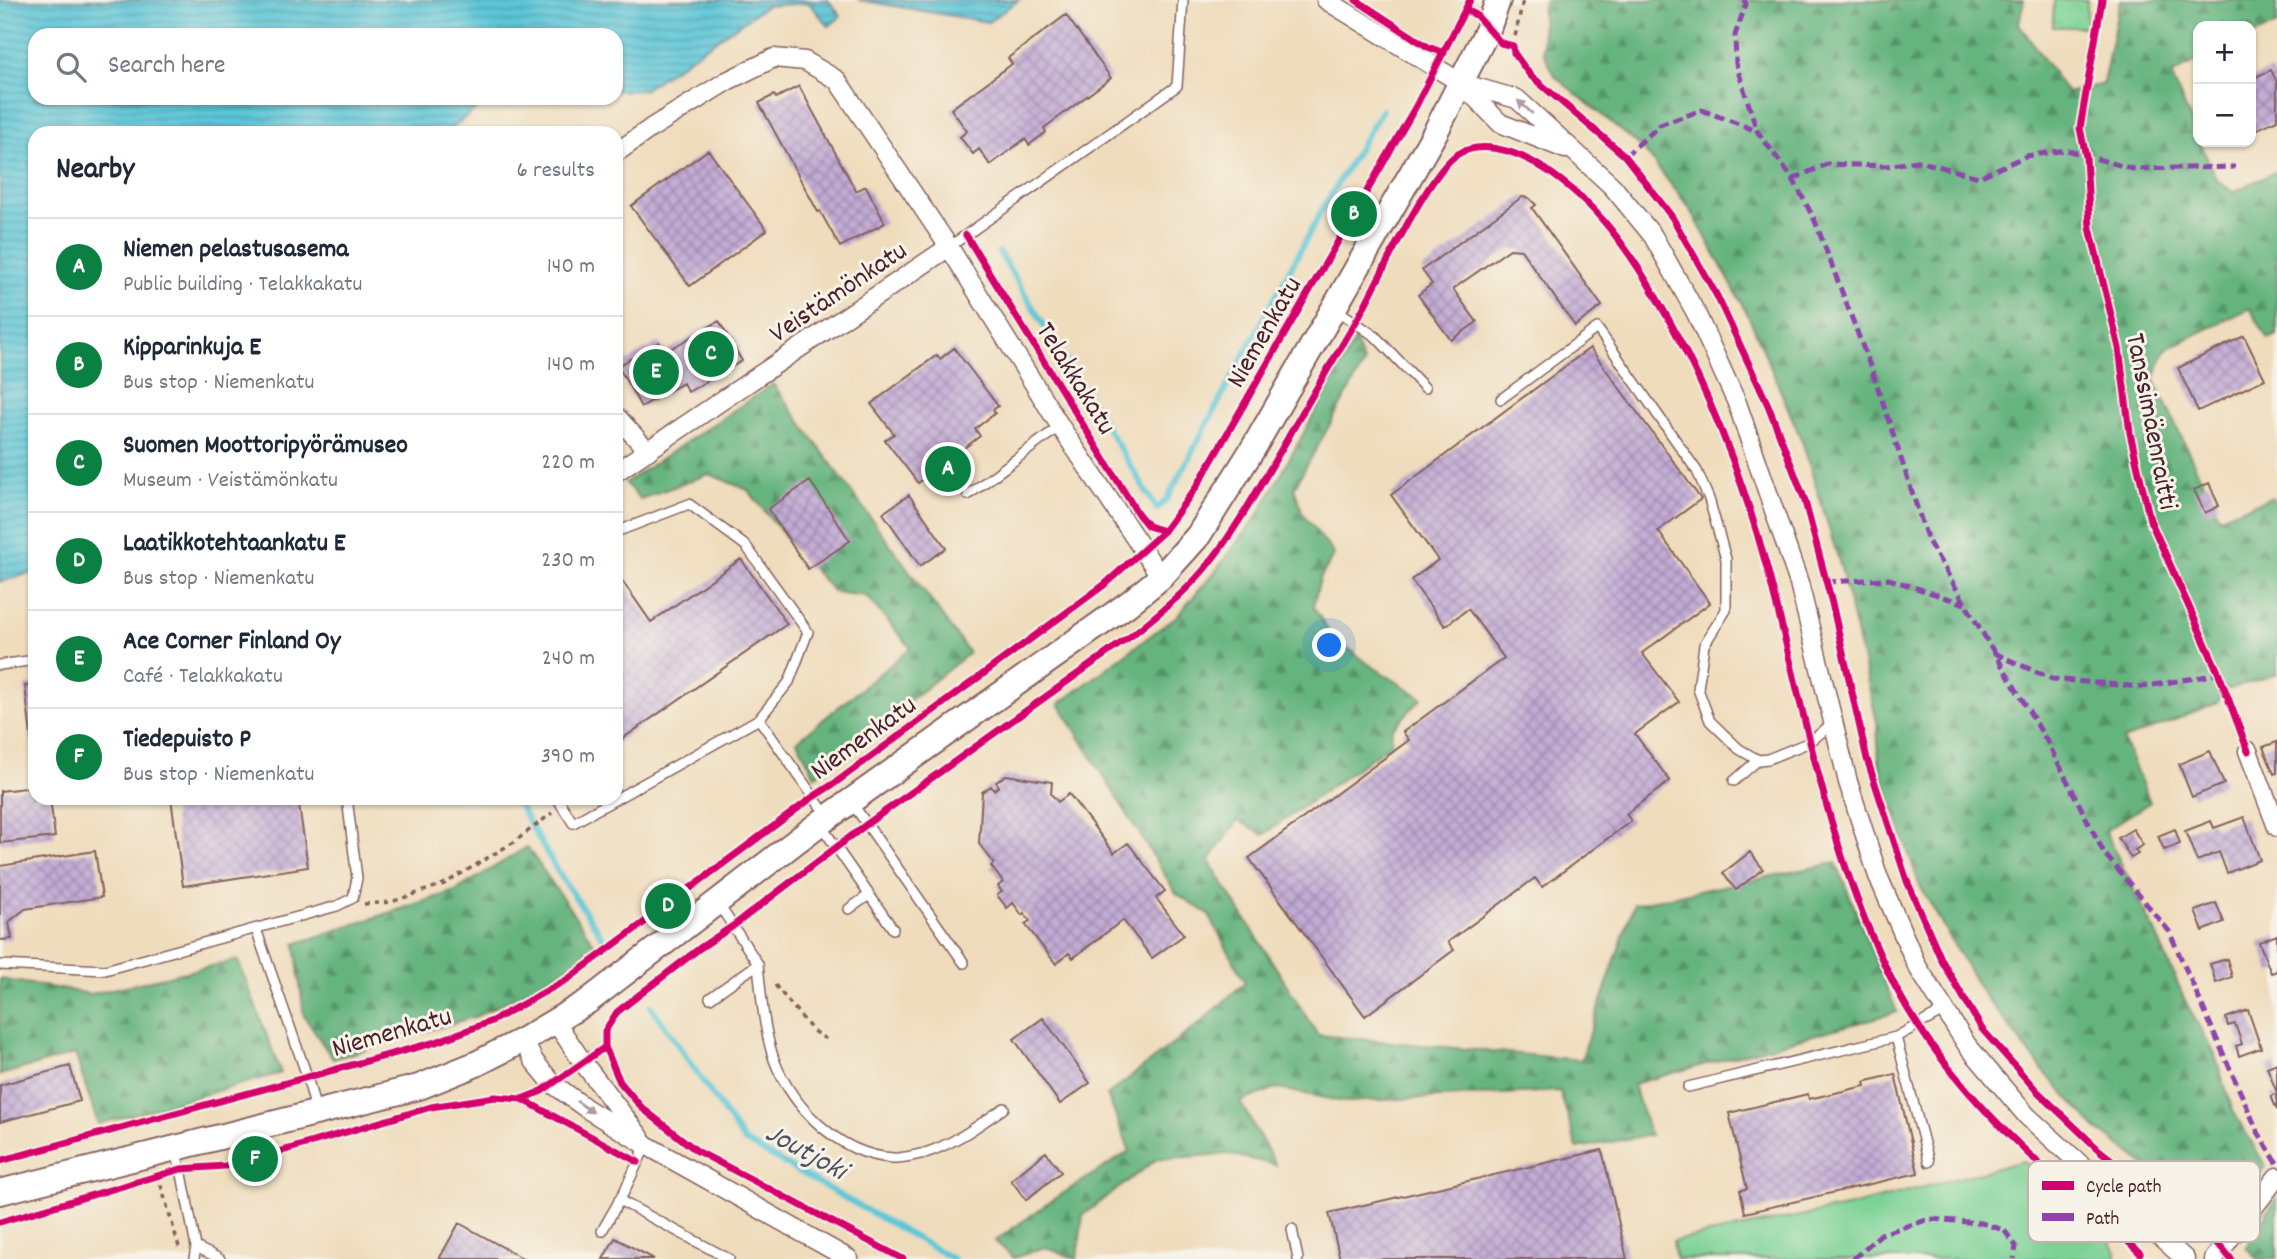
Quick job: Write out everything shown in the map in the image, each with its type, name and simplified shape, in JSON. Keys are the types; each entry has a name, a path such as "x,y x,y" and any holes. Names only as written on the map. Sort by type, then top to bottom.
{"street":[{"path":"1326,0 1461,83 1500,123 1575,153"},
{"name":"Niemenkatu","path":"0,1192 177,1159 316,1113 419,1087 477,1064 523,1040 587,1002 824,820 1051,661 1161,578 1205,525 1254,447 1436,131 1488,29 1498,0"},
{"name":"Telakkakatu","path":"623,148 727,81 774,58 805,61 837,80 949,247 1060,426 1161,578"},
{"path":"1461,83 1517,99 1612,186 1653,236 1696,313 1737,403 1799,583 1849,782 1878,876 1917,966 1966,1045 2027,1116 2077,1161"},
{"name":"Veistämönkatu","path":"623,467 949,247"},
{"path":"623,424 648,451"},
{"path":"2248,751 2273,803 2277,827"},
{"path":"555,1021 646,1145"},
{"path":"523,1040 534,1061 553,1084 587,1109 849,1259"},
{"path":"2260,1199 2277,1177"},
{"path":"2166,1242 2185,1259"},
{"path":"2214,1259 2227,1242"}],"lane":[{"path":"949,247 1177,86 1183,0"},
{"path":"1335,308 1376,337 1425,388"},
{"path":"1501,399 1597,328 1697,471 1709,499 1726,559 1726,610 1704,645 1698,689 1710,721 1739,749 1758,760"},
{"path":"968,495 1060,426"},
{"path":"623,527 689,504 746,546 808,632 789,682 760,719 623,795"},
{"path":"0,664 28,661"},
{"path":"760,719 893,929"},
{"path":"1734,781 1758,760 1768,759 1810,742 1834,722"},
{"path":"851,802 964,963"},
{"path":"0,965 105,970 337,906 353,898 358,878 348,805"},
{"path":"561,805 573,823 605,805"},
{"path":"849,909 869,895"},
{"path":"718,903 758,964 771,1051 784,1080 806,1113 828,1135 869,1153 894,1158 925,1153 953,1142 1004,1108"},
{"path":"256,929 307,1076 316,1113"},
{"path":"710,998 758,964"},
{"path":"1689,1087 1896,1037 1945,1010"},
{"path":"1896,1037 1929,1162"},
{"path":"602,1231 646,1145"},
{"path":"177,1159 196,1247 194,1259"},
{"path":"620,1200 729,1259"},
{"path":"1292,1229 1298,1259"},
{"path":"196,1247 220,1259"}],"path":[{"path":"1488,29 1501,43 1514,50 1523,0"},
{"path":"353,898 366,905 391,902 444,884 542,821"},
{"path":"758,964 813,1031 829,1041"},
{"path":"177,1159 155,1177 183,1257"}],"green space":[{"path":"1545,0 2024,0 2019,24 2067,93 2103,84 2120,0 2274,0 2277,24 2256,34 2256,21 2193,21 2193,64 2171,75 2193,126 2193,147 2202,147 2216,179 2233,192 2277,171 2277,335 2268,339 2250,308 2166,349 2154,379 2219,517 2273,497 2277,506 2277,674 2226,690 2216,704 2123,740 2150,802 2105,831 2189,1009 2214,1052 2233,1111 2266,1167 2260,1174 2260,1161 2140,1161 2096,1128 2047,1075 1980,990 1919,884 1879,764 1877,722 1841,568 1802,441 1750,319 1691,210 1643,149 1556,77 1543,52 1542,10"},
{"path":"2054,0 2087,0 2087,27 2053,27"},
{"path":"1355,340 1364,364 1294,488 1303,514 1334,554 1320,579 1313,606 1330,634 1367,663 1422,698 1392,729 1391,744 1263,835 1238,820 1209,861 1318,1035 1581,1060 1634,904 1836,863 1897,1012 1633,1084 1650,1135 1577,1148 1560,1091 1345,1102 1276,1088 1240,1102 1276,1165 1228,1154 1157,1159 1083,1215 1077,1259 1045,1247 1014,1258 995,1241 1057,1197 1130,1151 1107,1095 1199,1024 1245,982 1209,915 1176,893 1059,704 1178,615 1214,573 1259,514"},
{"path":"773,384 969,653 815,776 797,741 911,648 866,596 834,592 748,490 709,474 640,499 625,483"},
{"path":"527,847 597,948 535,987 477,1016 333,1059 304,1016 295,944 455,891"},
{"path":"238,960 281,1073 98,1124 75,1054 0,1075 0,979 91,994"},
{"path":"2023,1161 2028,1165 2028,1242 2110,1242 2116,1252 2116,1259 1676,1259 1673,1241 1851,1206"},
{"path":"2277,1197 2277,1259 2258,1259 2246,1247 2249,1242 2260,1242 2260,1224"}],"water":[{"path":"0,0 828,0 841,16 829,26 809,3 766,6 643,90 623,91 623,28 28,28 28,105 482,105 454,126 28,126 28,574 0,582"},
{"path":"858,0 1019,0 988,22"}],"building":[{"path":"1066,15 1111,78 1044,128 1046,132 1029,145 1025,139 990,165 979,149 973,154 960,137 967,131 951,109 1012,64 1008,58"},
{"path":"2271,70 2277,82 2277,120 2256,130 2256,84 2256,77"},
{"path":"799,86 856,191 866,186 885,223 840,247 759,103"},
{"path":"708,150 767,230 690,286 631,206"},
{"path":"1522,197 1529,198 1536,205 1532,208 1602,306 1575,326 1521,250 1510,249 1453,289 1477,322 1451,340 1418,295 1432,284 1422,270"},
{"path":"719,321 742,361 688,392 683,383 641,407 623,375 623,363 659,342 665,352"},
{"path":"2244,336 2265,379 2198,411 2178,368"},
{"path":"954,348 998,406 993,410 995,413 975,429 980,436 918,483 885,440 894,434 871,404 937,355 940,359"},
{"path":"1590,348 1701,499 1658,531 1710,603 1642,653 1679,702 1635,734 1670,781 1626,814 1631,821 1542,887 1535,878 1448,942 1454,950 1365,1016 1249,858 1409,740 1403,732 1504,658 1468,609 1445,626 1411,580 1438,560 1391,495"},
{"path":"810,481 850,541 808,569 768,509"},
{"path":"2209,483 2219,506 2205,513 2194,490"},
{"path":"909,495 946,548 920,566 883,513"},
{"path":"741,559 787,624 623,738 623,582 651,622"},
{"path":"25,686 28,686 28,711"},
{"path":"2277,742 2277,773 2274,774 2263,747"},
{"path":"2210,751 2224,784 2192,797 2179,764"},
{"path":"1006,775 1052,782 1051,794 1058,802 1069,794 1114,853 1128,843 1165,891 1156,898 1184,935 1152,958 1123,920 1073,958 1069,953 1056,964 1025,924 1030,921 1024,913 1022,915 1013,903 1007,908 997,895 1002,892 998,886 1003,882 991,866 994,863 979,844 982,792 991,786 994,790 999,786 996,782"},
{"path":"28,788 28,805 51,805 55,837 0,843 0,791"},
{"path":"172,805 299,805 308,867 183,886"},
{"path":"2244,817 2260,860 2227,873 2219,852 2197,861 2185,831 2211,821 2214,828"},
{"path":"2133,829 2143,845 2135,850 2138,854 2131,858 2118,838"},
{"path":"2175,829 2180,844 2164,850 2158,836"},
{"path":"95,851 102,897 25,909 9,922 12,939 0,940 0,866"},
{"path":"1750,852 1763,869 1736,890 1723,873"},
{"path":"2216,903 2224,922 2203,931 2195,911"},
{"path":"2277,935 2277,971 2271,973 2259,942"},
{"path":"2227,959 2232,977 2216,983 2210,964"},
{"path":"2248,1010 2261,1048 2239,1056 2236,1046 2242,1044 2235,1024 2228,1026 2226,1018"},
{"path":"1043,1018 1090,1083 1060,1104 1014,1039"},
{"path":"2277,1063 2277,1093 2267,1067"},
{"path":"70,1066 80,1101 0,1122 0,1085"},
{"path":"1895,1074 1918,1173 1745,1213 1740,1190 1747,1189 1729,1113 1808,1094 1809,1099 1865,1086 1864,1082"},
{"path":"2277,1093 2277,1110 2271,1096"},
{"path":"1602,1150 1627,1259 1340,1259 1329,1213"},
{"path":"1046,1152 1061,1172 1026,1200 1011,1180"},
{"path":"459,1223 524,1259 439,1259"},
{"path":"615,1238 654,1259 603,1259"}],"waterway":[{"path":"999,252 1157,509 1167,499 1325,204 1382,110"},
{"name":"Joutjoki","path":"519,805 556,869 603,938"},
{"name":"Joutjoki","path":"651,1006 744,1141 953,1259"}],"marked path":[{"path":"1744,0 1746,4 1735,35 1736,64 1757,131 1793,179 1815,221 1875,379 1928,541 2048,743 2104,853 2169,931 2258,1132 2277,1163"},
{"path":"1625,156 1660,125 1702,110 1757,131"},
{"path":"1793,179 1827,164 1886,166 1918,161 1979,177 2026,156 2066,150 2133,169 2235,167"},
{"path":"1826,582 1889,579 1965,604"},
{"path":"1994,653 2052,679 2141,687 2219,674"},
{"path":"1853,1259 1881,1234 1930,1219 1981,1223 2004,1230 2016,1246 2014,1259"}],"cycle path":[{"path":"1356,0 1428,47 1444,53"},
{"path":"0,1161 436,1042 492,1021 568,979 1104,585 1164,531 1197,486 1416,106 1470,0"},
{"name":"Tanssimäenraitti","path":"2102,0 2080,128 2086,157 2090,228 2119,348 2130,433 2150,520 2219,674 2248,751"},
{"path":"1466,10 1476,15 1501,43 1513,46 1514,53 1530,75 1625,156 1672,217 1717,296 1768,405 1804,498 1832,603 1867,759 1907,881 1942,961 1982,1029 2037,1091 2113,1161"},
{"path":"903,1259 697,1151 642,1108 620,1082 605,1047 605,1031 617,1012 700,948 867,824 1131,636 1192,583 1221,547 1251,502 1357,320 1433,181 1458,154 1476,148 1506,151 1533,162 1553,174 1588,204 1631,257 1674,329 1706,395 1746,498 1781,621 1835,835 1872,938 1911,1014 1944,1062 1982,1107 2036,1161"},
{"path":"966,235 1138,514 1148,526 1164,531"},
{"path":"522,1099 542,1091 605,1047"},
{"path":"0,1222 181,1169 225,1166 431,1107 495,1097 522,1099 638,1162"},
{"path":"2128,1242 2140,1253"},
{"path":"2215,1242 2231,1259"}],"place":[{"name":"Kipparinkuja E","path":"1354,214"},
{"name":"Suomen Moottoripyörämuseo","path":"711,354"},
{"name":"Ace Corner Finland Oy","path":"656,372"},
{"name":"Niemen pelastusasema","path":"948,469"},
{"name":"Laatikkotehtaankatu E","path":"668,906"},
{"name":"Tiedepuisto P","path":"255,1159"}]}
